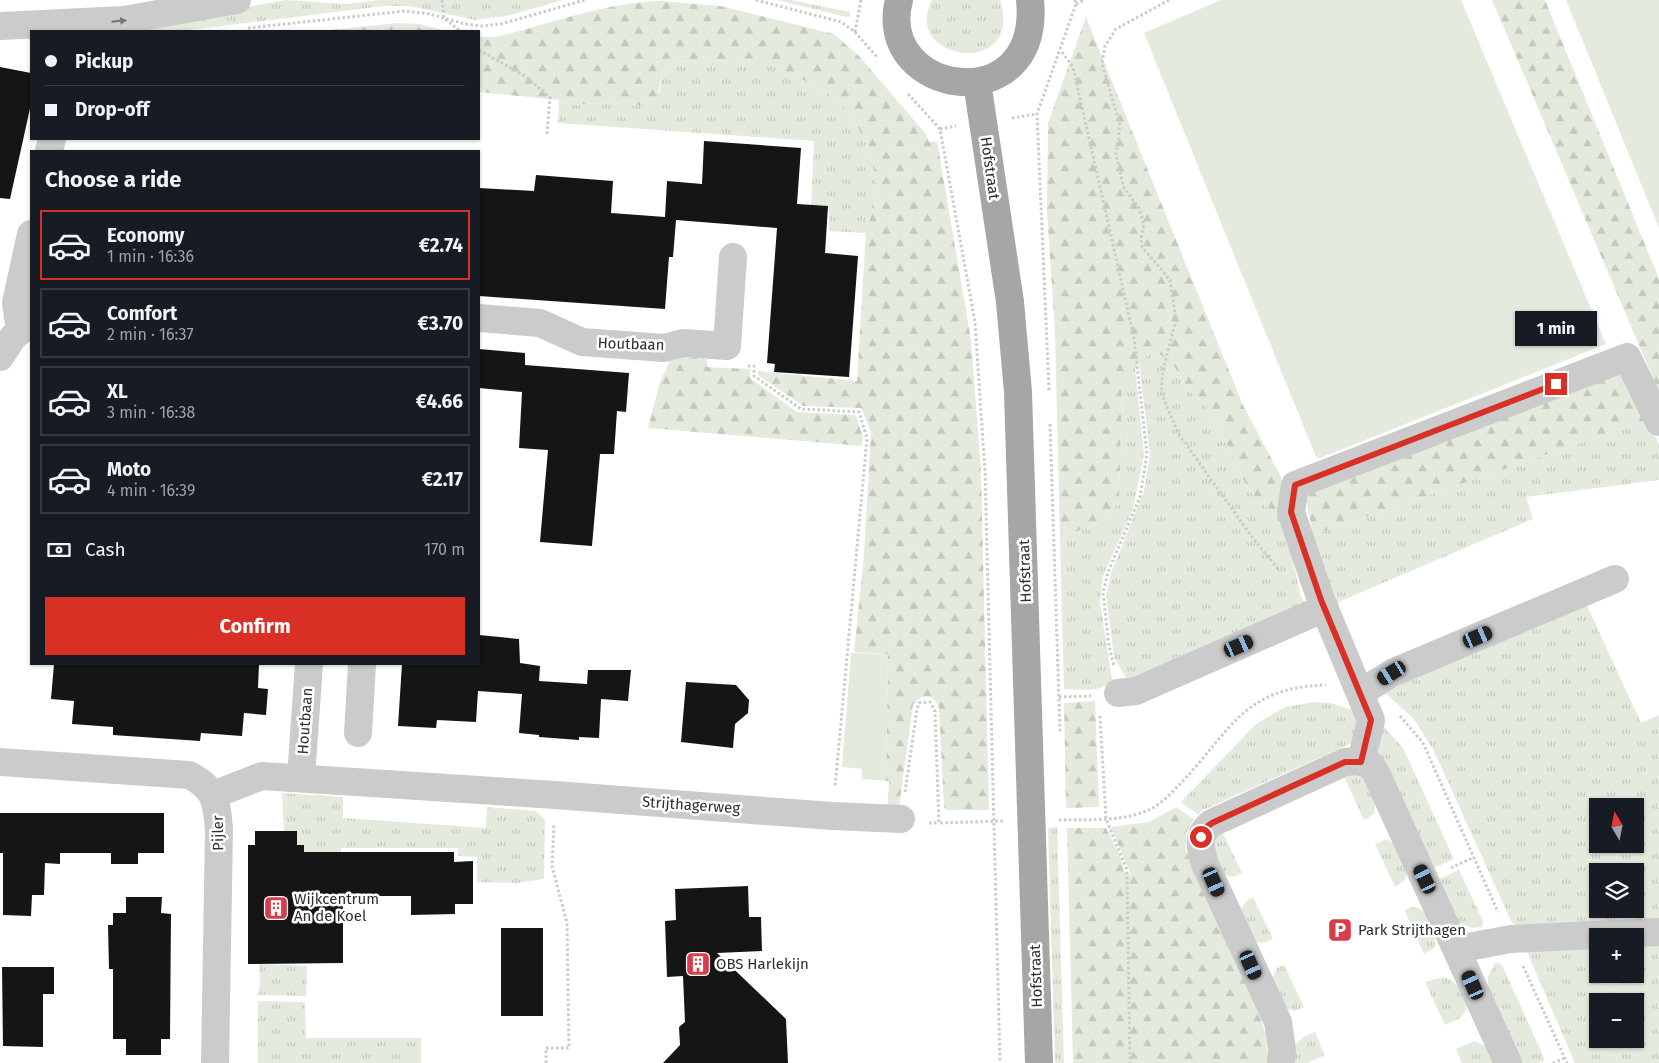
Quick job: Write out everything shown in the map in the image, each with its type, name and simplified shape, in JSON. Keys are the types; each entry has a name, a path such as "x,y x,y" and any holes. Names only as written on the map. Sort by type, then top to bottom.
{"main road":[{"path":"893,1 901,41 910,57 924,70 940,79 958,83 976,82 994,77 1009,67 1021,52 1031,27 1030,0"},
{"name":"Hofstraat","path":"976,82 1010,302 1018,392 1039,1063"}],"street":[{"path":"0,26 124,20 237,0"},
{"path":"0,357 9,341 26,330 16,303 30,239"},
{"path":"728,346 733,257"},
{"name":"Houtbaan","path":"480,318 540,323 582,342 664,348 683,342 728,346"},
{"path":"1361,762 1371,720 1325,608 1291,512 1295,485 1627,357 1659,422"},
{"path":"1360,692 1392,673 1615,579"},
{"path":"1109,694 1136,691 1325,608"},
{"name":"Houtbaan","path":"301,778 309,665"},
{"path":"358,733 362,665"},
{"name":"Pijler","path":"0,762 189,775 203,782 213,795 217,807 219,830 216,1063"},
{"path":"1281,1063 1282,1049 1278,1022 1206,864 1199,843 1204,829 1212,823 1345,762 1370,764 1376,773 1508,1063"},
{"name":"Strijthagerweg","path":"213,795 262,776 555,795 832,816 902,819"},
{"path":"1457,949 1510,939 1659,932"}],"path":[{"path":"442,0 444,18 459,30"},
{"path":"246,28 405,11 430,14 465,24 501,24 584,0"},
{"path":"756,0 841,22 855,32 861,0"},
{"path":"1037,114 1061,52 1076,4 1074,0"},
{"path":"1076,4 1084,0"},
{"path":"1169,0 1116,29 1105,46 1102,64 1120,125 1116,155 1124,188 1139,208 1144,224 1141,239 1142,247 1170,280 1176,320 1163,370 1161,392 1178,433 1252,537 1280,572"},
{"path":"480,51 530,79 550,97 547,134"},
{"path":"1061,52 1073,67 1134,338 1147,454 1140,498 1108,572 1103,593 1109,646 1116,672 1109,694 1106,819 1128,870 1130,1063"},
{"path":"940,129 975,322 978,353 985,492 1000,1063"},
{"path":"728,346 726,364 754,366 754,376 801,409 859,412 867,438 832,816"},
{"path":"1059,697 1109,694"},
{"path":"902,819 917,709 920,703 926,701 933,705 934,711 939,823 959,822"},
{"path":"546,1063 546,1048 569,1048 567,923 552,866 555,795"},
{"path":"1552,1063 1565,1058"}],"green space":[{"path":"286,0 347,4 380,0 563,0 506,16 475,20 410,6 384,6 189,30 143,30 231,10"},
{"path":"777,0 791,0 850,12 850,16 847,17"},
{"path":"932,0 1000,0 1003,25 995,42 981,51 963,53 946,48 933,37 927,21"},
{"path":"1221,0 1461,0 1606,344 1320,458 1316,457 1144,33"},
{"path":"1492,0 1545,0 1659,279 1659,392"},
{"path":"1566,0 1659,0 1659,228"},
{"path":"660,1 720,6 834,34 859,56 925,133 929,142 937,141 971,340 981,472 989,810 947,810 944,808 939,708 931,697 927,696 920,698 913,705 899,807 887,814 889,781 886,781 888,654 854,652 864,555 871,432 861,408 803,406 758,375 758,371 857,381 866,231 879,193 869,149 851,114 827,92 761,59 673,62 662,73 656,100 643,105 625,106 611,102 574,105 559,100 480,92 480,37 496,37 597,10"},
{"path":"1086,17 1242,403 1281,477 1284,523 1248,489 1212,412 1189,391 1171,361 1152,350 1122,382 1119,501 1105,520 1060,538 1055,332 1047,212 1048,123"},
{"path":"398,23 419,24 442,30 330,30"},
{"path":"761,59 827,92 851,114 869,149 879,193 866,233 829,231 829,206 811,205 814,141 558,123 559,100 574,105 611,102 625,106 660,92 663,71 673,62"},
{"path":"1152,349 1171,361 1189,391 1212,412 1248,489 1284,523 1301,597 1310,609 1132,688 1114,657 1106,595 1111,573 1144,491 1150,455 1139,362"},
{"path":"672,356 707,359 707,367 750,369 750,378 797,412 856,415 863,437 862,446 648,428 660,382"},
{"path":"1135,367 1144,454 1133,509 1103,576 1100,603 1112,679 1109,684 1098,689 1064,689 1060,538 1105,520 1119,501 1122,382"},
{"path":"1619,373 1624,376 1647,420 1313,535 1305,494"},
{"path":"1647,420 1659,444 1659,480 1526,497 1533,519 1331,605 1313,535"},
{"path":"1584,599 1641,723 1659,715 1659,922 1518,926 1512,923 1434,751 1414,719 1384,692"},
{"path":"851,653 888,654 886,781 862,779 862,769 842,767"},
{"path":"1095,701 1099,807 1066,808 1064,703"},
{"path":"1314,702 1331,703 1362,713 1352,743 1201,811 1198,815 1181,802 1256,724 1285,707"},
{"path":"1383,726 1403,748 1454,859 1432,869 1377,748"},
{"path":"1356,772 1365,780 1375,802 1374,814 1364,820 1344,776"},
{"path":"282,793 343,797 343,818 486,828 487,807 536,811 545,820 544,879 517,883 477,882 477,857 458,856 458,848 341,848 341,853 304,852 297,845 297,831 284,831"},
{"path":"1176,807 1194,819 1186,833 1186,850 1257,1007 1266,1036 1268,1063 1073,1063 1067,828 1106,828 1120,856 1124,871 1131,875 1111,827 1149,822"},
{"path":"1057,827 1064,1063 1055,1063 1048,828"},
{"path":"1222,831 1242,873 1233,877 1225,875 1210,844"},
{"path":"1387,839 1396,845 1407,874 1404,881 1395,887 1375,844"},
{"path":"1459,870 1483,921 1482,927 1472,928 1459,923 1437,880"},
{"path":"1253,897 1273,939 1264,943 1256,942 1241,910 1246,901"},
{"path":"1410,907 1422,910 1431,921 1435,935 1434,948 1424,954 1405,911"},
{"path":"1659,942 1659,1063 1575,1063 1527,952 1589,947 1589,983 1644,983 1644,943"},
{"path":"1496,962 1502,965 1545,1060 1538,1063 1520,1063 1488,992 1488,976"},
{"path":"259,964 307,966 306,996 258,995 260,983"},
{"path":"1284,965 1304,1007 1295,1011 1287,1009 1272,978 1277,968"},
{"path":"1443,977 1453,982 1460,989 1465,998 1467,1009 1459,1019 1445,1025 1425,982"},
{"path":"258,1001 305,1002 306,1038 421,1038 421,1063 258,1063"},
{"path":"1315,1032 1325,1055 1308,1063 1291,1063 1293,1051 1297,1043"},
{"path":"1475,1041 1486,1046 1494,1063 1462,1063 1456,1049"}],"building":[{"path":"0,67 30,73 30,109 10,199 0,198"},
{"path":"704,141 801,148 797,204 828,206 825,253 858,256 849,377 774,372 775,364 767,363 777,228 676,220 673,257 669,257 665,309 480,296 480,188 534,191 536,175 613,181 611,213 665,217 667,181 702,184"},
{"path":"480,349 525,353 525,365 629,373 626,412 617,411 614,454 600,454 592,546 540,542 548,450 519,448 522,392 480,388"},
{"path":"480,635 519,639 520,663 540,666 539,681 587,684 588,670 631,670 628,701 601,699 599,738 579,737 579,740 539,737 539,735 519,733 522,694 478,691 476,722 437,720 436,728 398,726 402,665 480,665"},
{"path":"54,665 259,665 258,688 268,689 266,715 244,713 242,736 201,733 200,741 113,735 113,727 72,724 74,701 51,699"},
{"path":"686,682 736,685 749,700 748,713 735,724 733,748 681,742"},
{"path":"0,813 164,813 164,853 138,853 138,864 111,864 111,853 60,853 60,864 45,863 44,895 32,895 31,916 3,915 3,853 0,853"},
{"path":"255,831 297,831 297,845 304,845 304,852 454,852 454,862 473,861 473,904 455,904 455,914 411,915 411,896 343,896 343,963 248,964 248,845 255,845"},
{"name":"OBS Harlekijn","path":"748,886 749,917 761,917 762,951 717,953 786,1019 788,1063 663,1063 680,1045 679,1027 685,1022 683,976 667,977 665,921 676,920 675,889"},
{"path":"126,897 162,897 161,913 171,914 170,1039 161,1039 161,1055 126,1055 126,1039 113,1039 113,969 109,969 108,925 113,925 113,913 126,913"},
{"path":"501,928 543,928 543,1016 501,1016"},
{"path":"2,967 54,967 54,994 43,994 43,1047 3,1046"}],"place":[{"name":"Wijkcentrum An de Koel","path":"276,908"},
{"name":"Park Strijthagen","path":"1340,930"},
{"name":"OBS Harlekijn","path":"698,964"}],"route":[{"path":"1201,837 1204,829 1212,823 1345,762 1361,762 1371,720 1321,600 1291,512 1295,485 1556,384"}]}
